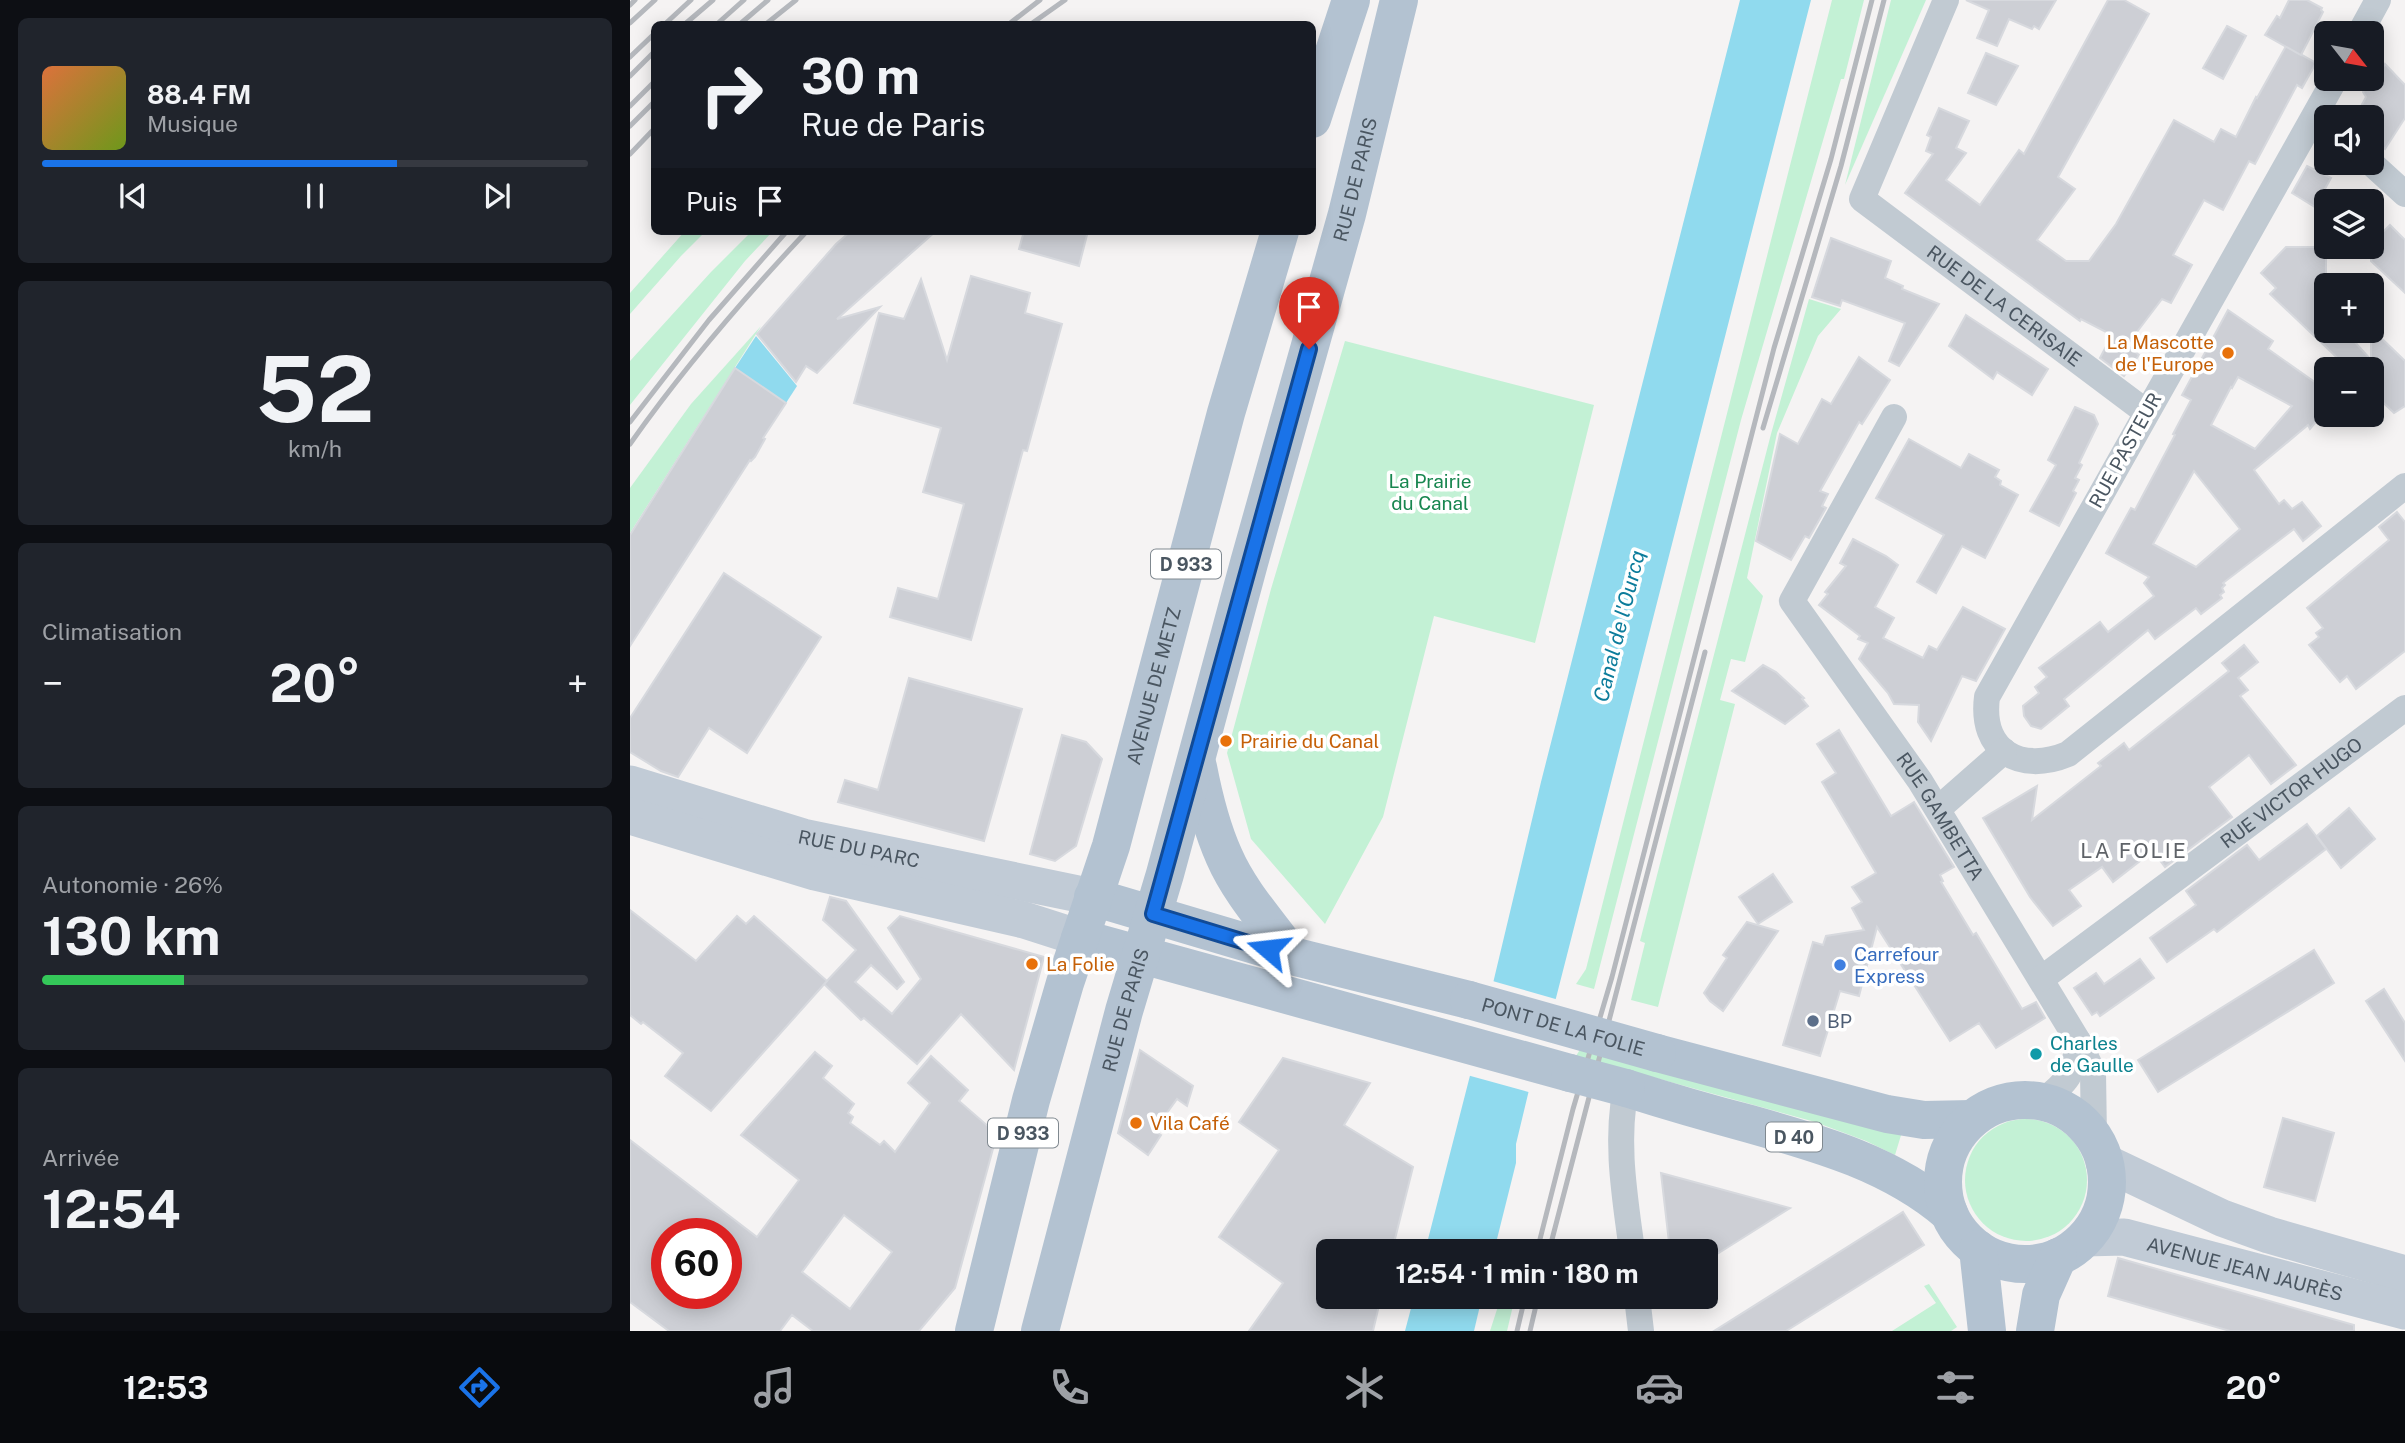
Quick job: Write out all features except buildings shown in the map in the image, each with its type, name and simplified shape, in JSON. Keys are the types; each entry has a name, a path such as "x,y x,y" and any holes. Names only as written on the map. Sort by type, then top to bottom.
{"main road":[{"path":"1316,107 1351,0"},
{"name":"RUE DE PARIS","path":"1041,1331 1124,1011 1346,214 1399,0"},
{"name":"AVENUE DE METZ","path":"1093,897 1111,846 1226,413 1279,235"},
{"path":"1196,759 1208,814 1224,858 1254,905 1292,956"},
{"name":"RUE DU PARC","path":"630,784 803,837 1093,897"},
{"name":"RUE DU PARC","path":"630,816 815,872 1024,920 1080,938"},
{"name":"D 40","path":"1093,897 1292,956"},
{"name":"D 933","path":"974,1331 1031,1100 1093,897"},
{"name":"D 40","path":"1080,938 1142,953 1817,1143 1859,1158 1927,1194 1949,1213"},
{"name":"PONT DE LA FOLIE","path":"1292,956 1469,1000 1887,1114 1924,1120 1972,1119"},
{"path":"2035,1331 2041,1295 2071,1247 2102,1210 2107,1178 2099,1150 2077,1118 2041,1102 2005,1102 1972,1119 1962,1130 1948,1156 1943,1184 1949,1213 1966,1239 1997,1259 2017,1264 2038,1263 2071,1247"},
{"name":"AVENUE JEAN JAURÈS","path":"2099,1150 2222,1218 2269,1235 2405,1274"},
{"name":"AVENUE JEAN JAURÈS","path":"2071,1247 2124,1237 2405,1311"},
{"path":"1978,1249 1987,1331"}],"street":[{"name":"RUE DE LA CERISAIE","path":"1946,0 1862,199 2146,412"},
{"path":"2367,21 2378,0"},
{"name":"RUE PASTEUR","path":"2004,751 1991,735 1986,708 1987,696 2146,412 2314,129"},
{"path":"2384,175 2405,194"},
{"name":"RUE GAMBETTA","path":"1894,417 1792,601 1938,809 2078,1041"},
{"path":"1938,809 2004,751 2019,759 2040,762 2052,761 2068,754 2405,486"},
{"name":"RUE VICTOR HUGO","path":"2041,979 2405,708"},
{"path":"2041,1102 2068,1079 2077,1058 2078,1041"},
{"path":"2078,1041 2093,1072 2099,1150"},
{"path":"1626,1088 1620,1129 1631,1239"},
{"path":"1638,1309 1641,1331"}],"green space":[{"path":"1832,0 1864,0 1844,79 1841,79 1741,420 1594,989 1576,984 1586,969"},
{"path":"1891,0 1926,0 1845,185"},
{"path":"681,235 702,235 630,314 630,293"},
{"path":"748,235 769,235 745,261 630,405 630,361"},
{"path":"1809,299 1841,309 1818,336 1777,433 1747,578 1763,596 1745,662 1731,659 1720,700 1735,704 1658,1007 1631,1000 1645,943 1640,941 1771,434"},
{"path":"761,326 630,533 630,488 691,404"},
{"name":"La Prairie du Canal","path":"1345,341 1594,405 1535,643 1434,616 1383,817 1325,924 1251,839 1227,753 1271,589"},
{"path":"1581,1048 1902,1132 1895,1155 1815,1122 1576,1056"},
{"path":"2026,1119 2049,1123 2069,1137 2083,1157 2087,1180 2083,1203 2069,1223 2049,1237 2026,1241 2003,1237 1983,1223 1969,1203 1965,1180 1969,1157 1983,1137 2003,1123"},
{"path":"1929,1284 1957,1327 1951,1331 1892,1331 1936,1303 1924,1286"},
{"path":"1497,1309 1512,1309 1507,1331 1490,1331"}],"water":[{"name":"Canal de l'Ourcq","path":"1740,0 1811,0 1556,998 1542,1036 1516,1144 1516,1163 1497,1239 1428,1239"},
{"path":"756,336 797,386 786,403 735,368"},
{"path":"1411,1309 1479,1309 1474,1331 1405,1331"}],"pier":[{"path":"1489,980 1559,1000 1546,1037 1532,1093 1467,1075"}],"railway":[{"path":"630,5 635,0"},
{"path":"630,23 655,0"},
{"path":"668,21 691,0"},
{"path":"688,21 713,0"},
{"path":"720,21 744,0"},
{"path":"744,21 768,0"},
{"path":"770,21 796,0"},
{"path":"1013,21 1040,0"},
{"path":"1035,21 1065,0"},
{"path":"1540,1239 1573,1109 1612,977 1774,348 1831,159 1872,0"},
{"path":"1763,428 1841,166 1884,0"},
{"path":"630,57 651,37"},
{"path":"630,76 651,55"},
{"path":"630,106 651,85"},
{"path":"630,126 651,105"},
{"path":"630,154 651,132"},
{"path":"630,422 709,320 783,235"},
{"path":"630,444 715,334 803,235"},
{"path":"1552,1239 1705,652"},
{"path":"1517,1331 1522,1309"},
{"path":"1530,1331 1535,1309"}],"place":[{"name":"La Mascotte de l'Europe","path":"2228,353"},
{"name":"Prairie du Canal","path":"1226,741"},
{"name":"La Folie","path":"1032,964"},
{"name":"Carrefour Express","path":"1840,965"},
{"name":"BP","path":"1813,1021"},
{"name":"Charles de Gaulle","path":"2036,1054"},
{"name":"Vila Café","path":"1136,1123"}],"district":[{"name":"LA FOLIE","path":"2134,850"}],"route":[{"path":"1268,949 1153,914 1309,349"}]}
